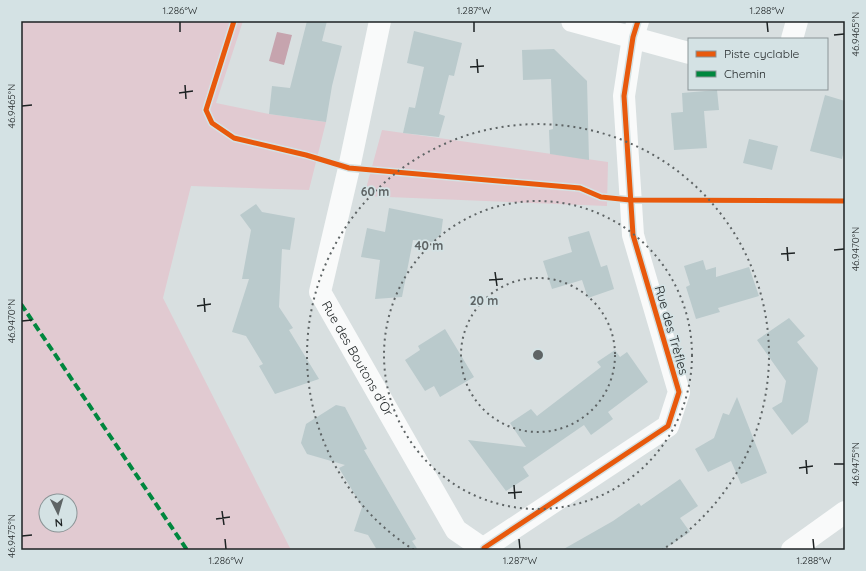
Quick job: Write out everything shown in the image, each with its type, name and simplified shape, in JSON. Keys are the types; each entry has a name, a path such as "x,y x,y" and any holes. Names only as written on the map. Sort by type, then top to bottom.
{"street":[{"name":"Rue des Boutons d'Or","path":"380,21 349,168 320,292 456,530 484,549"},
{"path":"572,21 636,29 688,53"},
{"path":"792,38 797,21"},
{"name":"Rue des Trèfles","path":"484,549 668,426 679,392 633,235 624,96 636,29"},
{"path":"792,550 845,512"}],"shaded area":[{"path":"21,21 243,21 216,103 269,114 326,122 309,190 191,186 163,298 291,550 21,550"},
{"path":"277,32 292,35 284,65 269,61"},
{"path":"382,130 608,162 607,206 364,196"}],"building":[{"path":"307,21 327,21 322,41 342,46 332,86 326,122 269,114 272,86 290,88"},
{"path":"414,31 462,43 454,76 449,75 439,114 445,116 439,137 403,133 409,107 415,108 424,67 407,63"},
{"path":"554,49 587,81 589,160 550,154 549,130 553,129 551,79 523,80 522,50"},
{"path":"717,90 719,110 704,111 707,148 674,150 671,113 683,112 682,93"},
{"path":"825,95 845,101 845,146 842,159 810,151"},
{"path":"749,139 778,146 772,170 743,163"},
{"path":"256,204 262,212 295,218 290,250 282,249 279,307 293,328 289,330 319,379 275,394 259,366 263,364 246,336 232,332 249,279 242,279 251,230 240,215"},
{"path":"389,208 443,219 441,234 433,242 413,240 402,297 375,299 380,260 361,257 367,228 385,232"},
{"path":"589,231 601,267 607,265 614,289 588,298 582,280 552,289 543,261 572,252 568,237"},
{"path":"703,260 706,270 716,267 716,277 749,267 759,296 718,308 720,312 696,319 686,287 690,285 684,266"},
{"path":"789,318 805,336 797,342 818,368 808,422 792,435 772,408 782,402 786,381 757,340"},
{"path":"445,329 474,377 440,397 434,386 425,391 405,360 420,350 418,346"},
{"path":"615,350 620,357 627,352 648,382 608,412 613,419 591,435 584,425 523,467 529,476 506,491 468,440 526,447 510,423 531,409 537,416 601,367 597,362"},
{"path":"737,397 767,473 741,484 731,461 708,472 695,449 714,438 723,413 729,415"},
{"path":"336,405 345,407 367,449 364,450 416,539 412,541 418,550 377,550 368,535 354,531 362,507 339,468 345,465 307,454 301,443 306,424"},
{"path":"680,479 698,506 680,518 690,532 663,550 562,550 613,521 639,503 641,506"}],"marked path":[{"path":"21,304 187,550"}],"cycle path":[{"path":"234,21 206,110 212,123 234,138 306,155 349,168 580,188 601,197 630,200 845,201"},
{"path":"484,548 668,426 679,392 633,235 624,96 633,37 638,21"}]}
